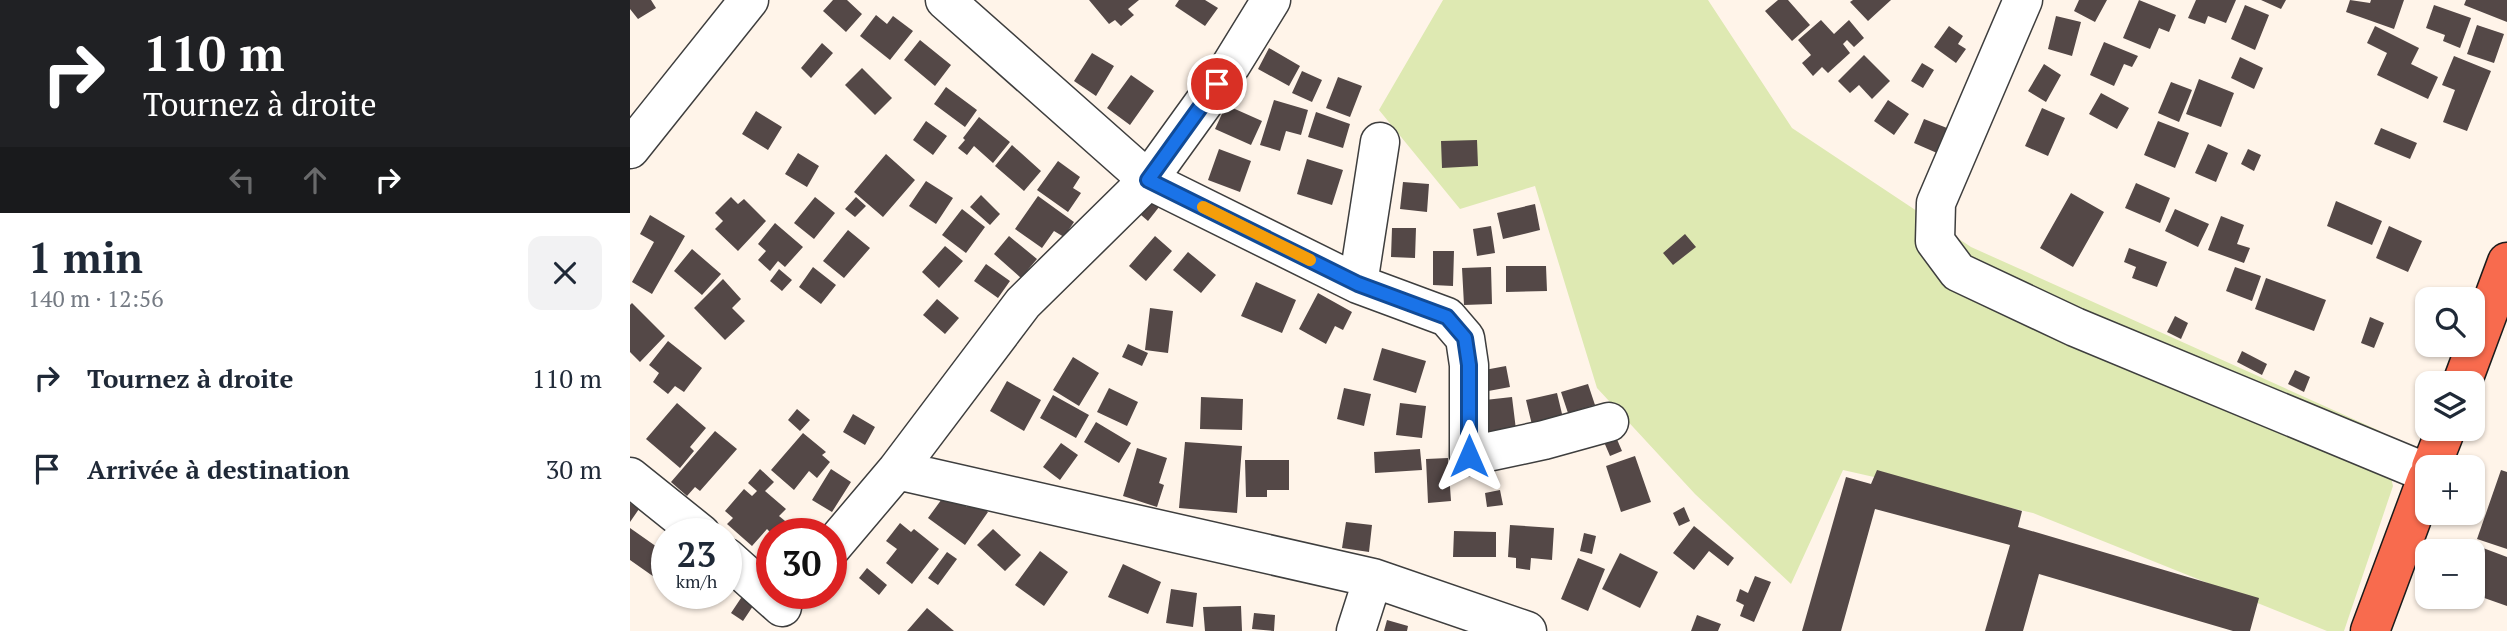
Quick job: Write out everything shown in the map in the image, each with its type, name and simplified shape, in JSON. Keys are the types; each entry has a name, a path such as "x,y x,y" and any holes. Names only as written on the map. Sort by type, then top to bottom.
{"highway":[{"path":"2466,371 2507,262"},
{"path":"2370,631 2415,510"}],"street":[{"path":"630,149 749,0"},
{"path":"945,0 1148,180 1358,284 1447,317 1465,338 1469,365 1469,456 1544,440 1609,422"},
{"path":"847,529 897,470 1023,303 1148,180 1231,65 1271,0"},
{"path":"2023,0 1936,203 1936,241 1958,272 2075,327 2415,468"},
{"path":"1358,284 1380,142"},
{"path":"897,470 1373,578 1527,631"},
{"path":"630,477 681,518"},
{"path":"742,573 779,610"},
{"path":"1356,631 1373,578"}],"green space":[{"path":"1443,0 1708,0 1792,128 1971,247 2380,431 2393,486 2344,631 2327,631 2033,513 1843,470 1791,584 1695,494 1597,388 1535,186 1460,209 1379,110"}],"building":[{"path":"630,0 651,0 656,8 638,19 630,9"},
{"path":"833,0 847,0 862,14 846,32 823,11"},
{"path":"1089,0 1139,0 1128,9 1134,15 1121,26 1115,20 1109,24"},
{"path":"1179,0 1205,0 1218,8 1205,26 1175,6"},
{"path":"1778,0 1788,0 1810,25 1792,41 1765,11"},
{"path":"1891,0 1868,21 1850,2"},
{"path":"2079,0 2107,0 2095,22 2074,11"},
{"path":"2139,0 2176,15 2169,32 2159,28 2150,49 2123,38"},
{"path":"2196,0 2236,0 2226,23 2208,16 2205,24 2188,18"},
{"path":"2261,0 2286,0 2281,9"},
{"path":"2350,0 2370,3 2371,0 2404,0 2394,29 2346,12"},
{"path":"2466,0 2507,0 2507,22 2464,5"},
{"path":"2245,5 2269,15 2255,50 2231,39"},
{"path":"2434,5 2471,18 2460,48 2443,41 2445,35 2426,28"},
{"path":"876,15 887,24 893,16 913,31 890,60 860,36"},
{"path":"2056,16 2081,22 2072,56 2048,49"},
{"path":"1821,20 1834,34 1849,20 1864,38 1854,47 1847,40 1843,44 1850,53 1828,73 1822,67 1813,76 1802,63 1811,55 1798,40"},
{"path":"2477,25 2504,34 2494,63 2467,54"},
{"path":"1949,26 1963,36 1958,44 1966,49 1956,63 1934,47"},
{"path":"2375,26 2419,48 2411,64 2438,77 2428,99 2377,75 2387,53 2367,43"},
{"path":"920,40 951,65 935,86 904,60"},
{"path":"2104,42 2138,56 2132,67 2124,64 2114,86 2090,75"},
{"path":"822,43 833,53 811,78 801,68"},
{"path":"1269,48 1300,66 1289,86 1258,69"},
{"path":"1092,53 1114,66 1096,96 1074,81"},
{"path":"1864,55 1890,81 1872,99 1859,85 1850,93 1838,81"},
{"path":"2454,56 2491,71 2467,131 2443,122 2455,90 2442,85"},
{"path":"2240,57 2263,68 2254,89 2231,78"},
{"path":"1922,63 1934,70 1923,88 1911,81"},
{"path":"2044,64 2061,75 2046,102 2028,91"},
{"path":"862,68 892,98 875,115 845,85"},
{"path":"1302,71 1322,80 1312,102 1292,93"},
{"path":"1131,75 1154,91 1130,125 1107,108"},
{"path":"1338,77 1362,86 1350,117 1326,108"},
{"path":"2199,79 2234,93 2221,127 2186,114"},
{"path":"2171,82 2192,90 2179,122 2158,113"},
{"path":"946,87 977,110 965,127 934,104"},
{"path":"2101,93 2129,108 2117,129 2089,114"},
{"path":"1274,100 1308,110 1301,135 1286,131 1280,151 1260,145"},
{"path":"1888,100 1909,114 1894,135 1874,121"},
{"path":"1226,105 1262,121 1251,145 1215,129"},
{"path":"2042,108 2065,118 2048,156 2025,146"},
{"path":"756,111 782,127 768,150 742,134"},
{"path":"1316,112 1350,124 1343,148 1308,137"},
{"path":"979,117 1010,142 993,163 974,146 967,155 958,148"},
{"path":"1924,119 1947,128 1937,153 1914,143"},
{"path":"926,121 947,136 933,155 913,140"},
{"path":"2158,121 2189,133 2175,168 2144,155"},
{"path":"2381,128 2417,143 2410,159 2374,144"},
{"path":"1477,140 1478,166 1442,168 1441,141"},
{"path":"2208,144 2228,153 2216,182 2195,173"},
{"path":"1012,145 1041,171 1024,191 995,166"},
{"path":"1219,149 1251,161 1240,192 1208,180"},
{"path":"2248,149 2261,155 2254,171 2241,164"},
{"path":"798,153 819,166 807,187 785,174"},
{"path":"886,154 915,180 883,217 854,192"},
{"path":"1307,159 1343,170 1332,205 1297,194"},
{"path":"1058,161 1080,177 1073,188 1081,193 1068,212 1037,190"},
{"path":"926,181 953,198 936,224 909,206"},
{"path":"1403,182 1429,184 1427,212 1400,209"},
{"path":"2136,183 2170,198 2160,223 2125,208"},
{"path":"1150,190 1163,202 1148,221 1134,209"},
{"path":"2071,193 2104,212 2073,267 2040,248"},
{"path":"981,195 1000,214 990,225 970,207"},
{"path":"1038,196 1074,222 1064,237 1054,231 1042,248 1015,229"},
{"path":"731,197 738,204 744,199 766,221 738,251 715,229 723,221 715,213"},
{"path":"815,197 835,213 814,239 794,223"},
{"path":"856,197 866,206 855,217 845,209"},
{"path":"2336,201 2382,221 2372,245 2327,226"},
{"path":"1535,204 1540,230 1503,239 1497,213"},
{"path":"962,209 985,227 966,253 942,235"},
{"path":"2175,209 2209,224 2198,247 2165,231"},
{"path":"650,215 685,236 652,294 632,282 654,242 640,234"},
{"path":"2221,216 2244,225 2237,244 2250,248 2244,263 2208,250"},
{"path":"775,223 803,247 785,267 778,261 770,271 758,260 766,251 758,244"},
{"path":"1491,226 1495,253 1477,256 1473,229"},
{"path":"2389,226 2422,241 2408,272 2376,258"},
{"path":"1392,228 1416,228 1415,258 1391,257"},
{"path":"848,230 870,248 844,278 823,261"},
{"path":"1685,234 1696,247 1673,265 1663,253"},
{"path":"1009,236 1037,259 1021,278 994,254"},
{"path":"1155,236 1172,251 1146,281 1129,266"},
{"path":"945,246 963,261 939,288 922,272"},
{"path":"2129,248 2167,262 2157,287 2132,278 2136,267 2124,262"},
{"path":"692,249 721,274 702,295 674,271"},
{"path":"1433,251 1454,251 1453,286 1433,285"},
{"path":"1188,252 1216,275 1201,293 1173,270"},
{"path":"986,264 1010,281 998,298 974,281"},
{"path":"1506,266 1546,266 1547,291 1506,292"},
{"path":"813,267 836,285 821,304 799,287"},
{"path":"1491,267 1492,304 1464,305 1462,268"},
{"path":"2235,267 2261,276 2252,301 2226,291"},
{"path":"779,269 792,280 782,291 770,281"},
{"path":"2266,278 2326,300 2314,331 2255,309"},
{"path":"723,279 741,299 732,308 745,321 725,340 694,308"},
{"path":"1256,282 1296,300 1282,333 1241,316"},
{"path":"1318,293 1352,312 1343,330 1335,326 1326,344 1299,329"},
{"path":"937,299 959,318 945,334 923,315"},
{"path":"632,303 665,336 640,362 630,352"},
{"path":"1150,308 1173,311 1168,353 1145,350"},
{"path":"2175,316 2188,323 2181,339 2167,332"},
{"path":"2370,317 2384,323 2374,348 2361,343"},
{"path":"668,341 702,368 684,392 675,386 668,394 653,382 659,373 649,365"},
{"path":"1128,344 1148,353 1142,366 1122,357"},
{"path":"1382,348 1426,361 1416,393 1373,380"},
{"path":"2242,351 2267,364 2262,375 2237,362"},
{"path":"1073,357 1099,373 1079,406 1053,390"},
{"path":"1506,366 1510,387 1483,392 1479,371"},
{"path":"2295,370 2310,377 2304,392 2288,384"},
{"path":"1007,381 1041,400 1024,431 990,411"},
{"path":"1588,384 1595,405 1568,413 1561,392"},
{"path":"1109,388 1138,402 1127,426 1097,412"},
{"path":"1344,388 1371,394 1364,426 1337,419"},
{"path":"1557,393 1563,418 1532,425 1526,400"},
{"path":"1053,395 1089,415 1076,438 1040,418"},
{"path":"1201,397 1243,399 1242,430 1200,429"},
{"path":"1512,397 1517,438 1489,440 1485,400"},
{"path":"677,403 706,428 690,447 694,451 680,468 646,439"},
{"path":"1400,403 1426,406 1422,438 1396,435"},
{"path":"797,409 810,420 800,431 788,420"},
{"path":"853,414 875,427 865,445 843,432"},
{"path":"1096,422 1131,443 1119,463 1084,442"},
{"path":"1613,430 1622,451 1610,456 1601,435"},
{"path":"715,431 737,449 700,491 695,487 687,496 671,482"},
{"path":"803,433 826,452 822,455 830,462 817,478 809,471 794,490 771,470"},
{"path":"1185,442 1242,446 1237,513 1179,508"},
{"path":"1061,443 1078,455 1060,480 1043,467"},
{"path":"1137,448 1167,458 1159,483 1164,485 1157,507 1123,496"},
{"path":"1420,449 1422,470 1375,473 1374,452"},
{"path":"1635,456 1651,502 1621,512 1606,466"},
{"path":"1448,458 1451,501 1428,503 1426,459"},
{"path":"1245,460 1289,460 1289,490 1267,490 1267,497 1246,497"},
{"path":"760,469 774,482 765,491 786,509 779,516 781,518 756,518 756,541 752,546 742,537 742,518 733,518 725,511 744,489 752,496 757,491 748,483"},
{"path":"831,469 851,482 832,512 812,500"},
{"path":"1877,470 2022,511 2018,527 2259,598 2250,631 2233,631 2039,574 2023,631 1985,631 2010,545 1875,509 1841,631 1802,631 1846,477 1871,484"},
{"path":"2501,470 2507,472 2507,549 2485,542 2485,539 2477,539 2482,525 2485,525 2485,516"},
{"path":"1500,490 1503,505 1487,507 1485,493"},
{"path":"947,492 967,507 972,500 988,512 965,545 928,518"},
{"path":"630,503 639,509 630,522"},
{"path":"1684,507 1690,521 1679,526 1673,513"},
{"path":"1346,522 1372,525 1369,552 1342,548"},
{"path":"900,523 911,532 914,529 939,549 912,584 886,563 897,549 886,541"},
{"path":"1510,525 1554,528 1552,560 1531,558 1530,570 1516,568 1516,558 1508,557"},
{"path":"1694,526 1734,558 1728,566 1709,551 1694,570 1673,553"},
{"path":"630,528 651,543 651,575 630,560"},
{"path":"993,529 1021,555 1005,571 977,545"},
{"path":"1454,531 1496,532 1496,557 1453,557"},
{"path":"1584,533 1596,536 1592,554 1580,551"},
{"path":"2485,549 2507,557 2507,606 2485,598"},
{"path":"1040,551 1068,572 1044,606 1015,585"},
{"path":"947,552 957,559 938,585 928,578"},
{"path":"1620,553 1658,572 1640,608 1602,589"},
{"path":"1578,558 1605,569 1588,611 1561,599"},
{"path":"1123,564 1161,582 1148,614 1108,597"},
{"path":"867,568 887,585 879,595 859,578"},
{"path":"1755,576 1771,582 1754,622 1740,616 1744,605 1736,601 1740,589 1748,593"},
{"path":"1171,589 1197,593 1193,627 1166,623"},
{"path":"742,596 755,603 743,621 731,613 734,609 742,609"},
{"path":"1241,606 1242,631 1205,631 1203,607"},
{"path":"927,608 954,631 907,631"},
{"path":"1254,613 1275,615 1274,631 1252,629"},
{"path":"1697,615 1721,624 1718,631 1691,631"},
{"path":"1387,620 1408,626 1407,631 1384,631"}],"slow traffic":[{"path":"1203,207 1310,260"}],"route":[{"path":"1217,84 1148,180 1358,284 1447,317 1465,338 1469,365 1469,456"}]}
